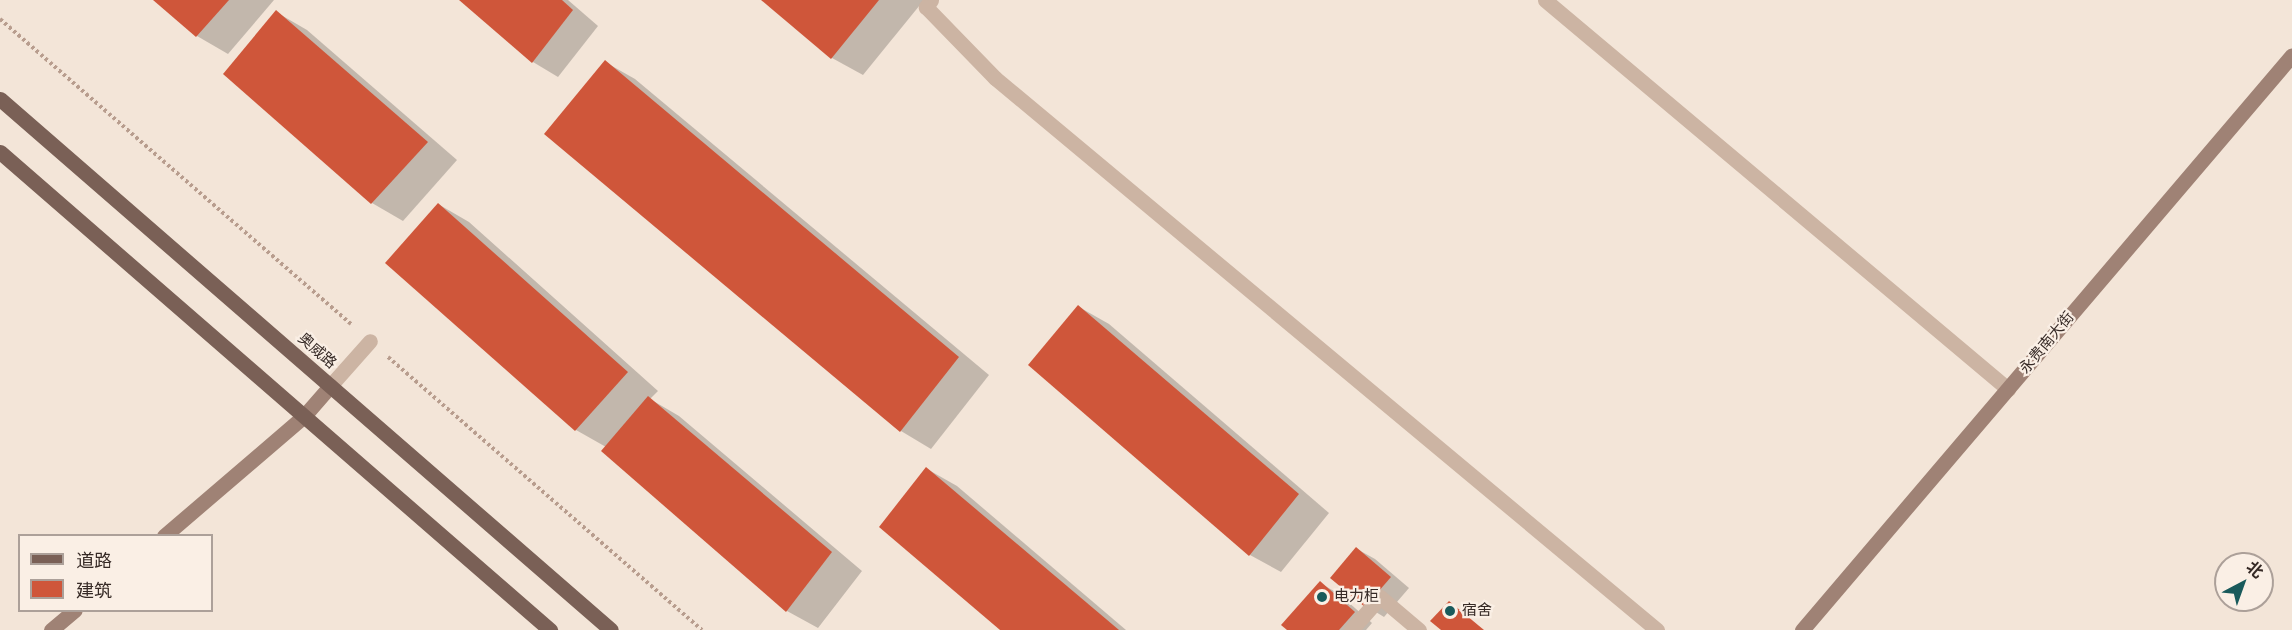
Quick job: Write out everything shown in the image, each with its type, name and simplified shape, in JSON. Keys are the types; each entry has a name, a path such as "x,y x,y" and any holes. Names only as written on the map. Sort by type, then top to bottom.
{"main road":[{"name":"奥威路","path":"0,99 611,630"},
{"path":"0,152 550,630"}],"street":[{"path":"931,0 926,7 995,78 1657,630"},
{"path":"1545,0 2008,388"},
{"name":"永贵南大街","path":"1802,630 2292,55"},
{"path":"167,534 304,416 370,341"},
{"path":"1351,630 1380,597 1419,630"},
{"path":"51,630 73,612"}],"building":[{"path":"153,0 229,0 196,37"},
{"path":"459,0 562,0 573,10 532,63"},
{"path":"761,0 879,0 831,59"},
{"path":"276,10 428,142 371,204 223,74"},
{"path":"605,60 959,357 900,432 544,134"},
{"path":"438,203 628,372 575,431 385,263"},
{"path":"1078,305 1299,494 1249,556 1028,365"},
{"path":"648,396 832,552 786,612 601,451"},
{"path":"926,467 1119,630 1000,630 879,527"},
{"path":"1356,547 1391,577 1365,607 1330,578"},
{"name":"电力柜","path":"1320,581 1355,612 1339,630 1287,630 1281,625"},
{"name":"宿舍","path":"1449,601 1484,630 1441,630 1430,621"}],"place":[{"name":"电力柜","path":"1322,597"},
{"name":"宿舍","path":"1450,611"}]}
